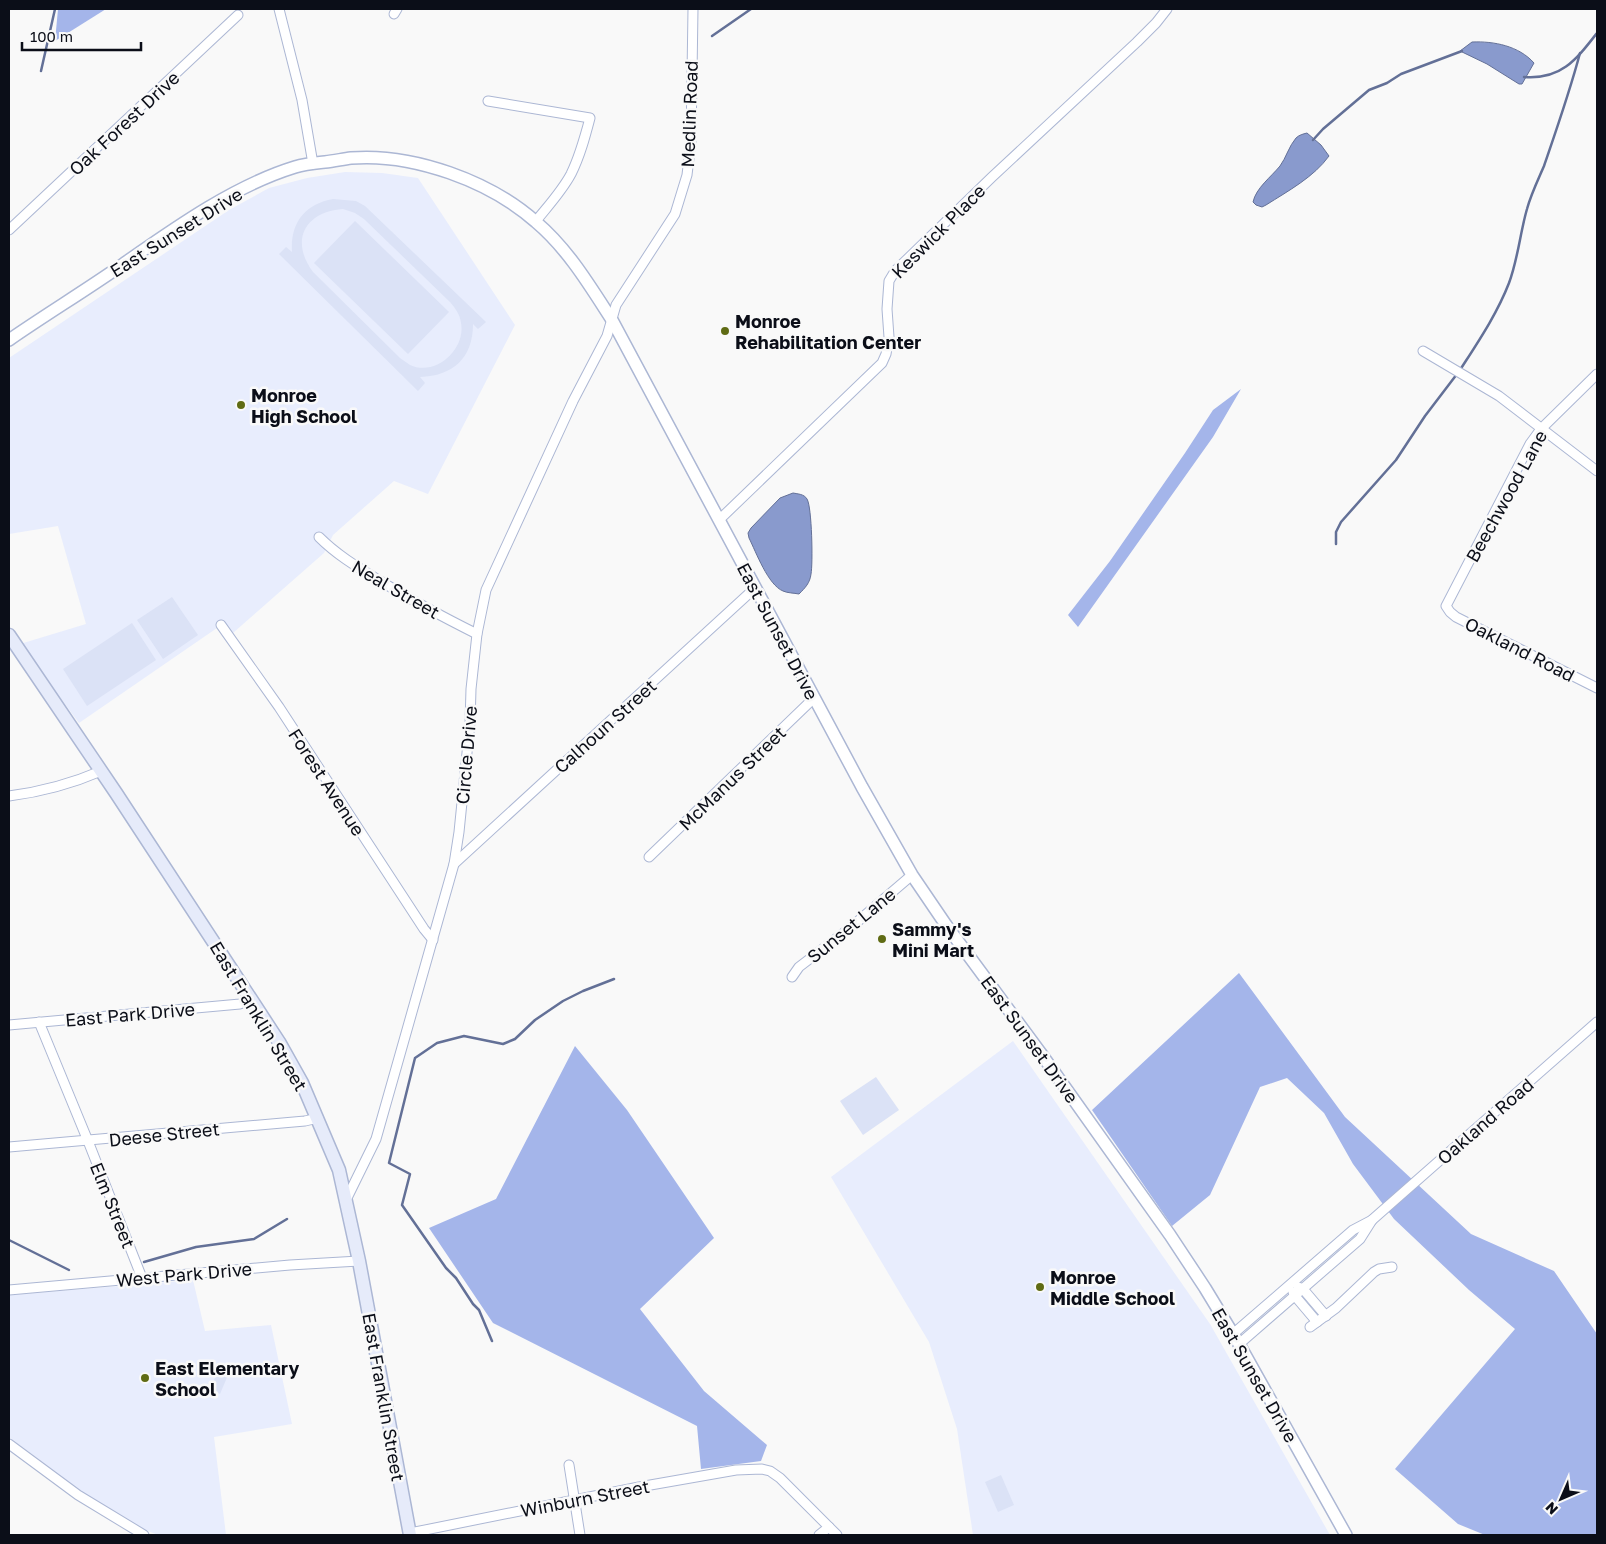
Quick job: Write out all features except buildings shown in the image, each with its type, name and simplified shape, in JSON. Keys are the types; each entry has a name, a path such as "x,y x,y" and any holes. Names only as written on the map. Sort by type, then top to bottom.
{"main road":[{"name":"East Franklin Street","path":"9,635 280,1042 318,1118 338,1170 346,1200 410,1534"}],"street":[{"path":"279,9 302,100 313,164"},
{"name":"Medlin Road","path":"612,320 616,305 675,214 687,175 691,141 692,9"},
{"name":"Keswick Place","path":"719,520 882,363 886,354 889,337 888,281 895,271 992,177 1137,42 1167,9"},
{"name":"Oak Forest Drive","path":"9,230 238,15"},
{"path":"488,101 590,118 582,149 571,174 536,221"},
{"name":"East Sunset Drive","path":"9,340 192,218 241,190 296,166 352,158 373,158 401,161 437,169 486,188 505,198 536,221 570,258 612,320 862,787 912,875 952,933 1042,1055 1205,1288 1239,1344 1346,1535"},
{"name":"Circle Drive","path":"346,1200 376,1139 454,864 470,723 471,689 477,634 486,590 573,401 607,336 612,320"},
{"path":"1423,351 1499,396 1597,471"},
{"name":"Beechwood Lane","path":"1446,606 1530,444 1542,429 1597,374"},
{"name":"Neal Street","path":"320,537 332,550 352,564 418,604 477,634"},
{"name":"Calhoun Street","path":"454,864 756,588"},
{"name":"Oakland Road","path":"1446,606 1456,617 1597,688"},
{"name":"Forest Avenue","path":"222,625 279,707 433,940"},
{"name":"McManus Street","path":"649,857 814,698"},
{"path":"9,796 33,793 101,771"},
{"name":"Sunset Lane","path":"792,977 799,968 850,928 912,875"},
{"name":"East Park Drive","path":"9,1025 240,1004 251,999"},
{"name":"Elm Street","path":"39,1022 142,1278"},
{"name":"Oakland Road","path":"1233,1334 1353,1230 1372,1220 1597,1022"},
{"name":"Deese Street","path":"9,1147 305,1121 318,1118"},
{"name":"Oakland Road","path":"1239,1344 1360,1239 1372,1220"},
{"name":"West Park Drive","path":"9,1290 290,1265 359,1261"},
{"path":"1290,1285 1314,1325 1379,1268 1392,1267"},
{"path":"1290,1285 1303,1289 1326,1316"},
{"path":"9,1444 78,1495 144,1535"},
{"path":"569,1465 580,1535"},
{"name":"Winburn Street","path":"410,1534 639,1487 736,1470 762,1468 780,1478 829,1527"},
{"path":"819,1535 829,1527 837,1535"}],"shaded area":[{"path":"58,9 106,9 55,41"},
{"path":"1472,42 1489,42 1506,46 1521,52 1534,63 1522,84 1519,84 1487,64 1460,51"},
{"path":"1307,133 1321,145 1329,156 1316,171 1292,189 1262,207 1256,205 1253,202 1260,187 1280,166 1296,138"},
{"name":"Monroe High School","path":"345,172 382,173 418,178 515,325 428,494 394,481 333,535 324,553 225,640 217,628 79,723 20,644 86,624 58,526 9,534 9,358 229,210 269,188 307,178"},
{"path":"333,199 356,201 365,206 486,322 478,329 473,324 469,346 459,363 442,373 420,377 425,383 418,391 279,254 286,247 292,252 294,232 301,217 314,205","holes":["343,209 355,213 364,219 457,311 461,323 459,342 454,351 439,364 420,368 410,365 400,358 313,272 306,261 302,250 302,239 310,222 330,211"]},
{"path":"355,221 449,312 408,354 314,263"},
{"path":"1241,389 1213,437 1078,627 1068,615 1110,561 1213,410"},
{"path":"793,493 806,497 809,504 811,524 811,574 808,583 799,594 783,591 772,582 759,559 748,533 780,498"},
{"path":"172,597 198,635 163,659 137,620"},
{"path":"132,623 156,660 87,706 63,669"},
{"path":"1239,973 1345,1117 1471,1234 1554,1271 1597,1334 1597,1535 1485,1535 1458,1524 1395,1469 1515,1329 1469,1290 1394,1219 1353,1164 1324,1113 1287,1078 1260,1087 1210,1195 1172,1226 1092,1110"},
{"name":"Monroe Middle School","path":"1013,1041 1210,1324 1330,1535 973,1535 957,1429 929,1342 831,1177"},
{"path":"575,1046 627,1110 714,1238 640,1309 704,1391 767,1445 761,1461 701,1469 697,1426 493,1323 429,1228 496,1199"},
{"path":"876,1077 899,1110 863,1135 840,1101"},
{"name":"East Elementary School","path":"193,1280 205,1331 271,1325 292,1424 214,1437 226,1535 158,1535 131,1524 89,1497 9,1437 9,1295"},
{"path":"221,1364 231,1368 220,1394 210,1389"},
{"path":"1001,1475 1014,1505 998,1512 985,1482"}],"waterway":[{"path":"41,71 55,9"},
{"path":"712,36 751,9"},
{"path":"1524,77 1537,77 1558,72 1574,60 1597,33"},
{"path":"1313,140 1323,129 1369,90 1387,83 1401,74 1462,51"},
{"path":"1460,370 1493,317 1509,283 1529,203 1554,138 1580,53"},
{"path":"1336,544 1336,532 1341,522 1396,460 1425,416 1457,374"},
{"path":"492,1341 479,1310 456,1278 446,1268 402,1205 410,1174 389,1163 415,1058 437,1043 464,1036 503,1044 515,1039 535,1020 563,1001 614,979"},
{"path":"144,1262 196,1247 254,1239 287,1219"},
{"path":"9,1240 69,1270"}],"place":[{"name":"Monroe Rehabilitation Center","path":"725,331"},
{"name":"Monroe High School","path":"241,405"},
{"name":"Sammy's Mini Mart","path":"882,939"},
{"name":"Monroe Middle School","path":"1040,1287"},
{"name":"East Elementary School","path":"145,1378"}]}
